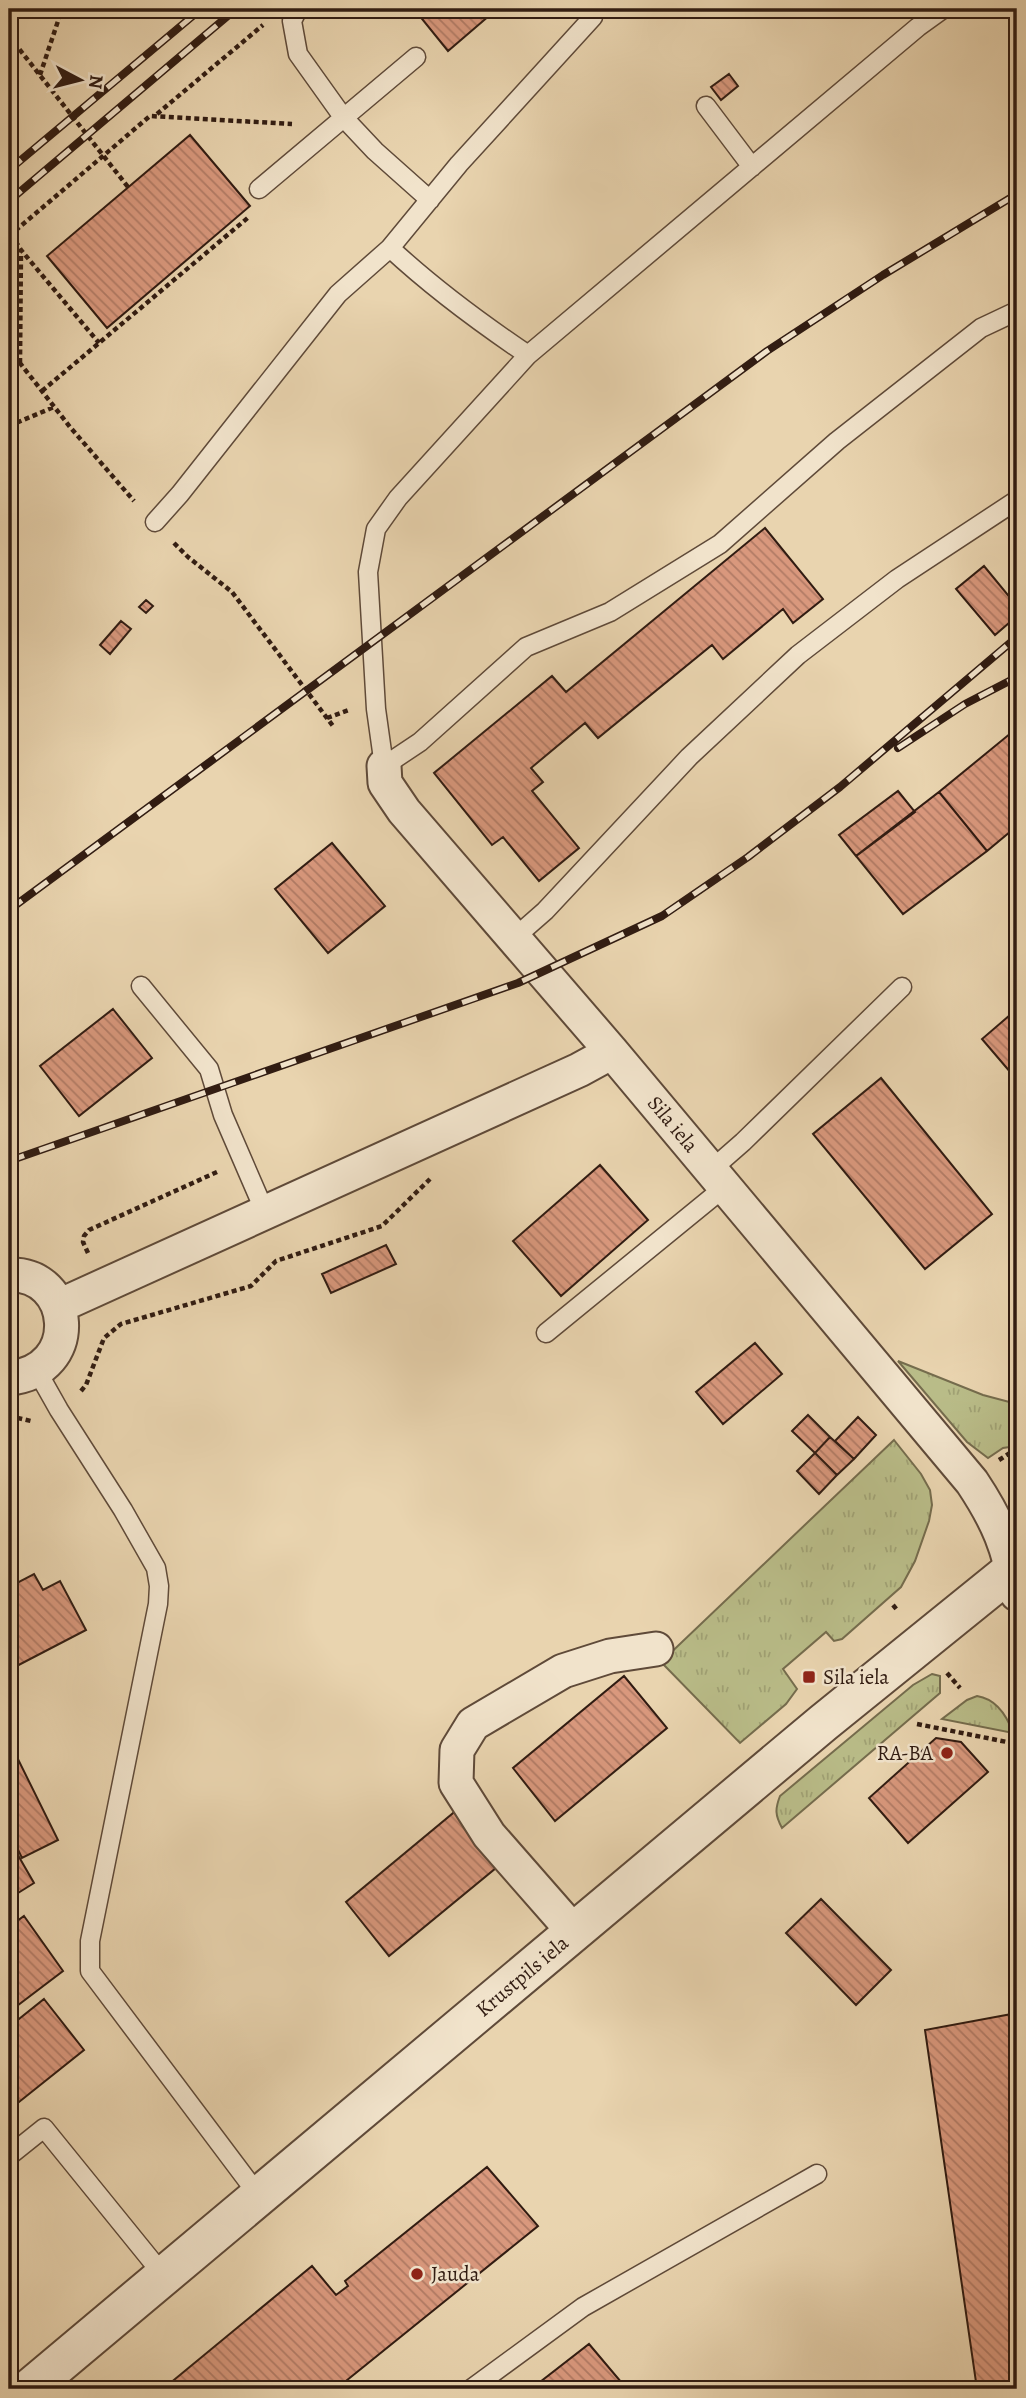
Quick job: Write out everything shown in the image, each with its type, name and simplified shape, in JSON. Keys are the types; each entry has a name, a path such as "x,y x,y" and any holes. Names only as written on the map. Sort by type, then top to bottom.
{"street":[{"name":"Sila iela","path":"384,766 385,783 404,811 612,1052 972,1482 1000,1526 1016,1577"},
{"path":"58,1306 319,1190 579,1070 612,1052"},
{"path":"9,1275 17,1274 35,1280 49,1291 58,1306 63,1324 60,1343 51,1359 23,1375"},
{"name":"Krustpils iela","path":"29,2389 892,1666 1016,1577"},
{"path":"575,1931 489,1835 456,1783 457,1750 473,1724 563,1671 610,1656 656,1649"}],"lane":[{"path":"298,9 292,21 298,54 338,122 430,200"},
{"path":"155,522 338,294 390,248 459,164 593,17 593,9"},
{"path":"943,9 528,355 397,498 376,529 368,572 374,688 384,766 420,742 526,647 610,612 720,544 837,442 981,328 1017,311"},
{"path":"259,189 416,57"},
{"path":"706,106 752,167"},
{"path":"390,248 429,285 528,355"},
{"path":"513,939 545,911 689,757 798,655 897,579 1017,500"},
{"path":"141,986 209,1069 223,1115 265,1212"},
{"path":"546,1333 718,1178 743,1142 902,987"},
{"path":"23,1375 59,1410 130,1521 156,1568 159,1586 158,1604 90,1941 90,1971 259,2196"},
{"path":"9,2156 44,2128 164,2276"},
{"path":"471,2389 583,2307 817,2174"}],"path":[{"path":"40,76 62,9"},
{"path":"156,115 269,21"},
{"path":"9,36 128,187"},
{"path":"99,343 10,235 150,116 338,122"},
{"path":"42,391 254,212 259,189"},
{"path":"20,363 21,250"},
{"path":"9,426 54,407"},
{"path":"9,1416 37,1422 73,1399 86,1385 104,1338 121,1324 251,1286 276,1261 382,1226 436,1173"},
{"path":"994,1464 1010,1453 1017,1454"},
{"path":"893,1605 898,1611"},
{"path":"943,1667 960,1688"},
{"path":"917,1724 1017,1744"}],"green space":[{"path":"898,1361 983,1395 1017,1404 1017,1446 1003,1448 988,1458 967,1442"},
{"path":"894,1440 930,1490 932,1505 929,1521 915,1561 901,1587 842,1639 834,1641 826,1632 783,1669 797,1689 786,1704 740,1743 661,1662"},
{"path":"932,1674 940,1676 940,1693 782,1828 776,1812 780,1796 913,1685"},
{"path":"977,1696 1000,1709 1013,1733 942,1719 967,1700"}],"building":[{"path":"414,9 497,9 448,51"},
{"path":"729,74 738,86 721,100 711,87"},
{"path":"190,135 250,206 107,328 47,256"},
{"path":"765,528 823,599 793,623 783,609 723,659 712,645 598,738 585,723 531,768 543,782 532,791 579,848 539,881 503,837 492,845 434,773 552,676 566,692"},
{"path":"984,566 1017,606 1017,616 995,635 956,589"},
{"path":"146,600 153,606 146,613 139,607"},
{"path":"121,621 131,629 110,654 100,645"},
{"path":"1017,728 1017,826 987,851 939,792"},
{"path":"898,791 915,812 856,856 839,835"},
{"path":"939,792 987,851 903,914 856,856"},
{"path":"332,843 385,906 328,953 275,889"},
{"path":"113,1009 152,1058 79,1116 40,1066"},
{"path":"1017,1009 1017,1080 982,1039"},
{"path":"881,1078 992,1214 925,1269 813,1134"},
{"path":"600,1165 648,1220 561,1296 513,1241"},
{"path":"386,1245 396,1264 331,1293 322,1274"},
{"path":"755,1343 782,1374 723,1424 696,1392"},
{"path":"808,1415 830,1437 815,1453 792,1431"},
{"path":"858,1417 876,1435 854,1459 835,1441"},
{"path":"830,1437 854,1459 837,1475 815,1453"},
{"path":"815,1453 837,1475 819,1494 797,1471"},
{"path":"34,1574 43,1590 60,1581 86,1630 9,1670 9,1587"},
{"path":"624,1676 667,1728 555,1821 513,1768"},
{"path":"936,1738 961,1742 988,1772 908,1843 869,1798"},
{"path":"9,1741 58,1840 22,1858 9,1831"},
{"path":"458,1809 502,1863 389,1956 346,1902"},
{"path":"15,1850 34,1883 10,1898 9,1854"},
{"path":"821,1899 891,1970 856,2005 786,1933"},
{"path":"24,1916 63,1971 9,2012 9,1927"},
{"path":"44,1999 84,2050 9,2110 9,2027"},
{"path":"1017,2013 1017,2389 977,2389 925,2030"},
{"name":"Jauda","path":"487,2167 538,2226 336,2389 163,2389 312,2266 336,2295 348,2286 345,2281"},
{"path":"589,2344 627,2389 531,2389"}],"railway":[{"path":"9,170 201,9"},
{"path":"9,201 236,9"},
{"path":"9,910 767,351 883,275 1017,194"},
{"path":"9,1161 518,983 662,916 748,857 840,787 1017,637"},
{"path":"898,748 965,704 1017,677"}],"place":[{"name":"Sila iela","path":"809,1677"},
{"name":"RA-BA","path":"947,1753"},
{"name":"Jauda","path":"417,2274"}]}
